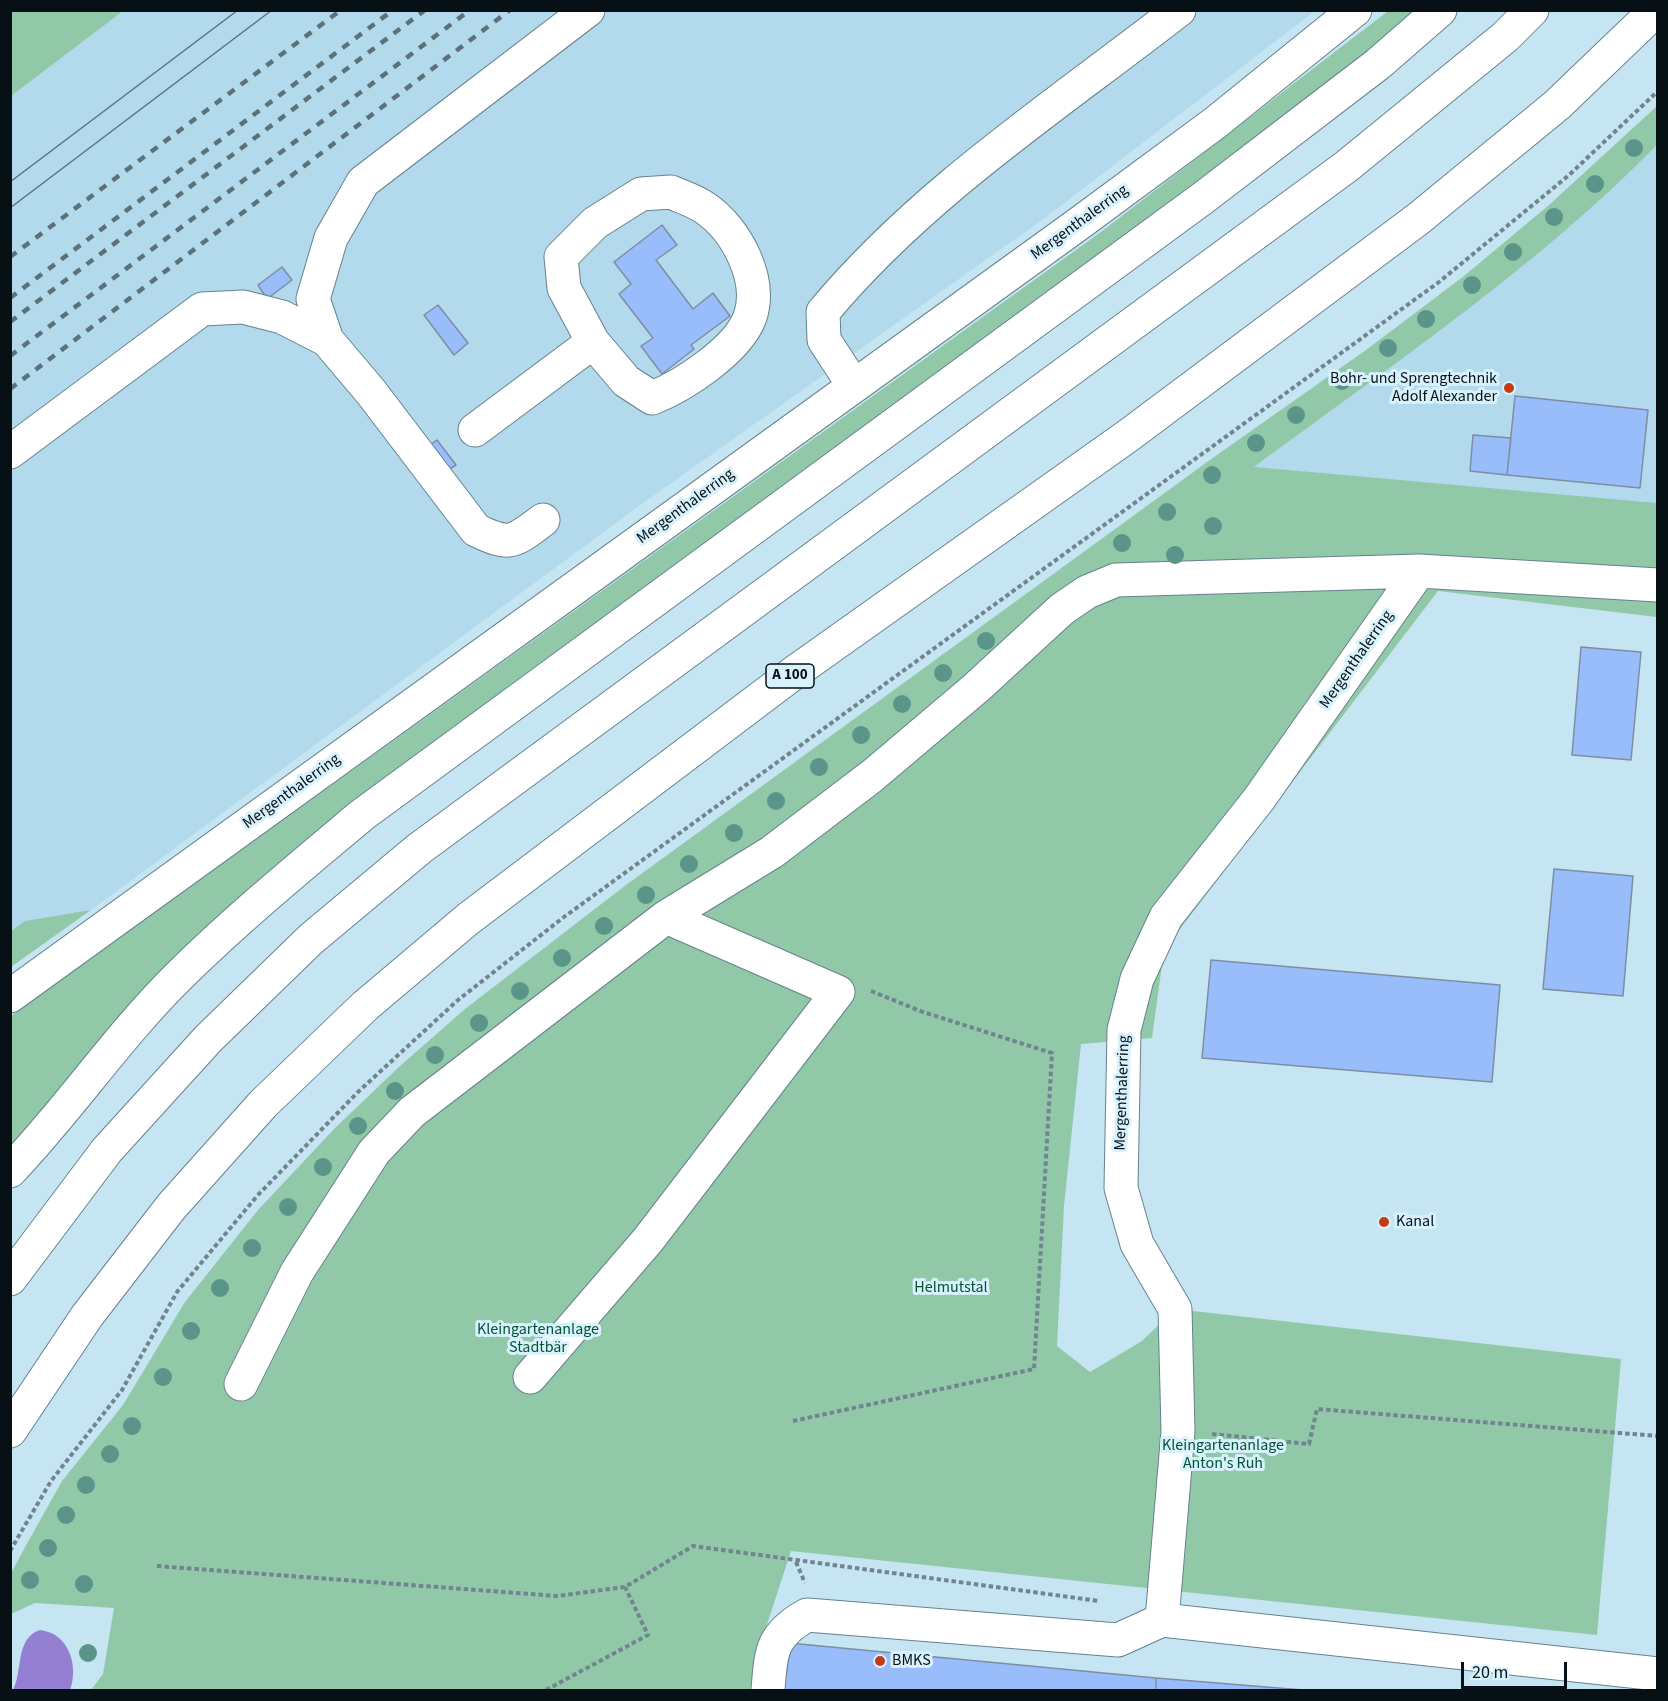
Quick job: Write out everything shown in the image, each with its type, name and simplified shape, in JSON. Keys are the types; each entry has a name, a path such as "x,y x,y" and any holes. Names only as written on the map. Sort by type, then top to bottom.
{"main road":[{"path":"543,520 519,538 501,542 476,530 371,392 327,340 313,299 332,238 363,182 588,10"},
{"path":"854,386 824,340 823,312 857,271 958,179 1179,10"},
{"name":"Mergenthalerring","path":"10,996 1215,123 1355,10"},
{"path":"10,1171 110,1051 180,975 280,884 362,815 1203,198 1378,64 1440,10"},
{"path":"10,1279 107,1150 208,1039 311,939 420,848 1347,166 1505,37 1532,10"},
{"name":"A 100","path":"10,1431 87,1316 171,1207 263,1104 365,1006 468,919 786,679 1129,435 1418,219 1557,105 1656,10"},
{"path":"672,192 705,208 736,240 753,284 750,317 727,350 677,388 652,399 626,381 593,342 564,288 561,257 595,222 641,194 672,192"},
{"path":"10,452 202,309 243,307 282,317 327,340"},
{"path":"476,430 593,342"},
{"path":"241,1384 297,1272 374,1152 412,1112 666,917 772,852 881,768 976,688 1062,609 1087,592 1116,580 1419,571 1658,585"},
{"name":"Mergenthalerring","path":"1161,1620 1178,1431 1175,1309 1137,1244 1121,1188 1124,1030 1137,979 1166,917 1258,799 1419,571"},
{"path":"530,1377 648,1240 838,992 666,917"},
{"path":"768,1690 772,1648 787,1626 807,1615 1118,1640 1161,1620 1658,1674"}],"path":[{"path":"10,1551 51,1481 122,1390 177,1292 265,1188 358,1092 458,1000 564,917 1439,282 1568,176 1658,91"},
{"path":"793,1421 1034,1369 1052,1053 923,1012 854,984 838,992"},
{"path":"1178,1431 1309,1444 1317,1409 1658,1436"},
{"path":"157,1566 557,1596 625,1587 693,1546 1111,1602"},
{"path":"546,1690 648,1635 625,1587"}],"shaded area":[{"path":"123,11 1315,11 1042,220 639,506 91,910 25,921 11,931 10,96"},
{"name":"Bohr- und Sprengtechnik Adolf Alexander","path":"1657,145 1657,503 1253,468 1469,307 1588,209"},
{"path":"40,1630 58,1637 69,1652 73,1671 70,1690 13,1690 23,1647 32,1634"}],"green space":[{"path":"11,10 123,10 123,11 11,96"},
{"path":"1388,11 1425,11 1262,144 515,681 219,925 11,1157 11,1016 1101,232"},
{"path":"1657,106 1657,145 1611,190 1513,274 1254,467 1657,503 1657,617 1438,591 1164,950 1152,1038 1081,1044 1064,1206 1057,1346 1090,1372 1142,1341 1175,1309 1621,1359 1597,1635 791,1551 760,1646 756,1690 91,1690 103,1674 114,1608 35,1603 11,1614 10,1575 24,1549 62,1481 123,1405 185,1302 258,1210 335,1128 400,1066 465,1009 626,885 1214,457 1366,350 1464,276 1549,205"},
{"path":"91,910 11,967 11,931 25,921"}],"building":[{"path":"662,225 677,245 656,260 693,309 713,293 730,316 691,345 694,349 662,374 641,346 653,338 619,294 631,284 614,262"},
{"path":"282,267 292,280 267,299 258,285"},
{"path":"438,305 468,343 454,355 424,315"},
{"path":"1515,396 1648,410 1640,488 1507,475"},
{"path":"1473,435 1511,438 1507,475 1470,471"},
{"path":"437,440 456,465 445,472 427,447"},
{"path":"1581,647 1641,652 1631,760 1572,755"},
{"path":"1554,869 1633,876 1623,996 1543,989"},
{"path":"1211,960 1500,985 1492,1082 1202,1058"},
{"name":"BMKS","path":"789,1643 1156,1678 1156,1690 784,1690"},
{"path":"1156,1678 1303,1690 1156,1690"}],"tram line":[{"path":"10,182 238,10"},
{"path":"10,208 272,10"}],"railway":[{"path":"10,257 341,10"},
{"path":"10,298 393,10"},
{"path":"10,322 425,10"},
{"path":"10,356 470,10"},
{"path":"10,389 510,10"}],"place":[{"name":"Bohr- und Sprengtechnik Adolf Alexander","path":"1509,388"},
{"name":"Kanal","path":"1384,1222"},
{"name":"BMKS","path":"880,1661"}],"park label":[{"name":"Helmutstal","path":"951,1288"},
{"name":"Kleingartenanlage Stadtbär","path":"538,1339"},
{"name":"Kleingartenanlage Anton's Ruh","path":"1223,1455"}]}
